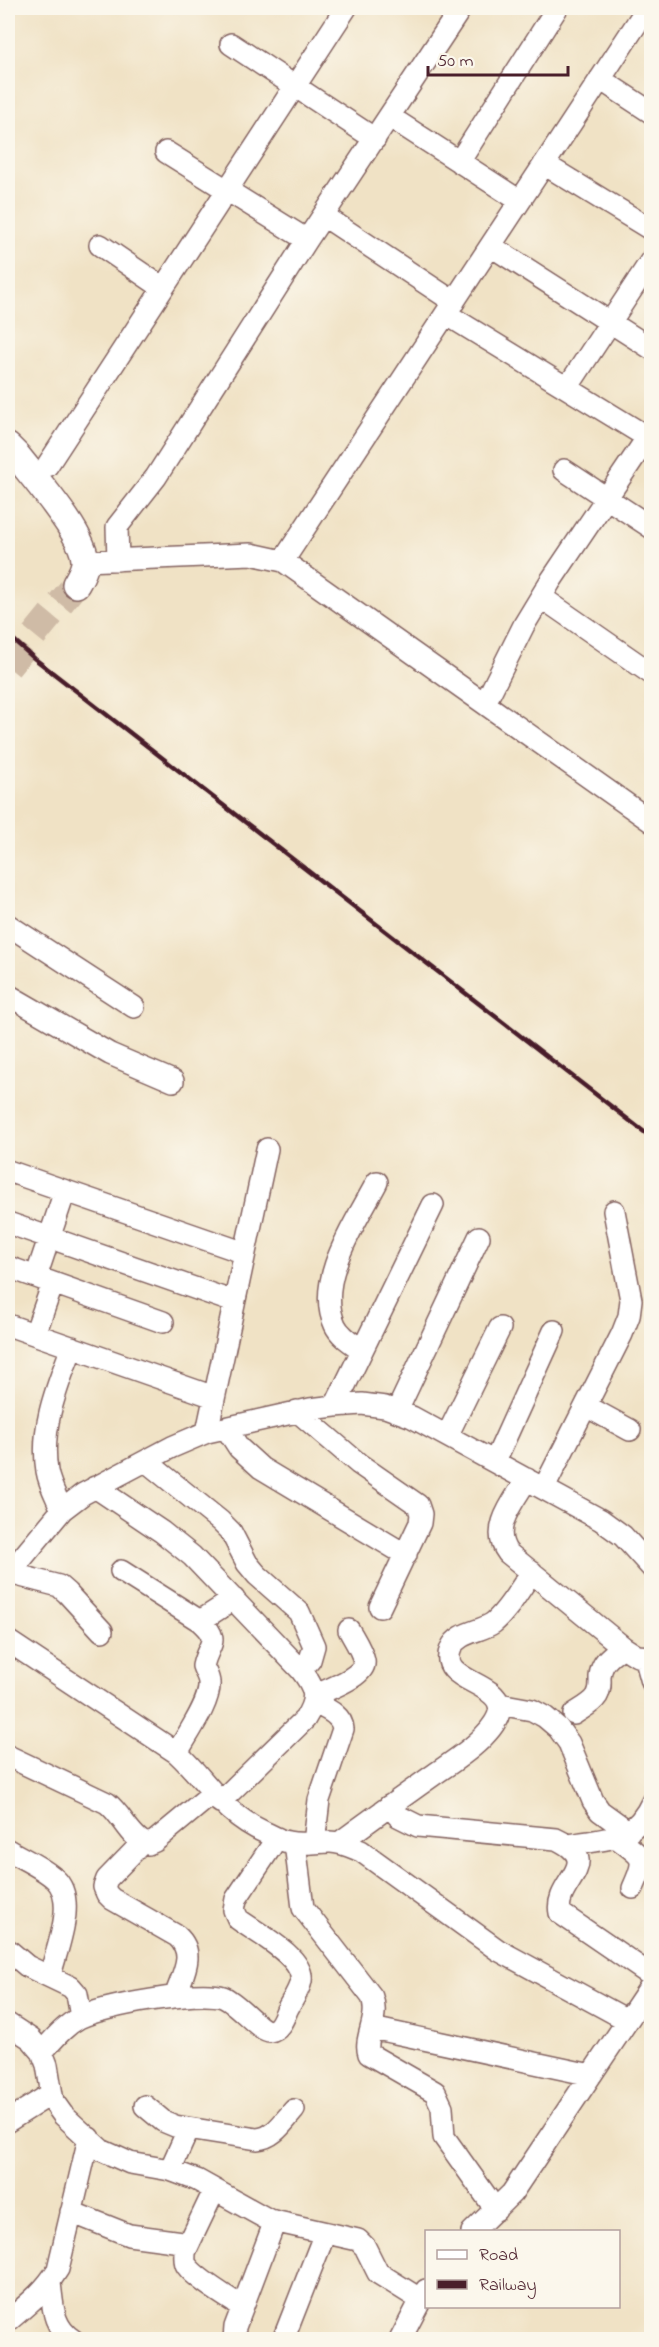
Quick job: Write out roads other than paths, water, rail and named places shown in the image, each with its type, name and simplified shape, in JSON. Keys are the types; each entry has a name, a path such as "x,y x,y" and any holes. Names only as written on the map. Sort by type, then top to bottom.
{"street":[{"path":"47,466 346,8"},
{"path":"118,560 117,527 156,477 307,240 461,8"},
{"path":"459,162 557,8"},
{"path":"283,561 646,8"},
{"path":"231,44 375,139"},
{"path":"600,79 651,113"},
{"path":"390,117 520,201"},
{"path":"166,152 307,240"},
{"path":"544,164 651,230"},
{"path":"324,216 450,308 567,388 649,439 541,597 485,703"},
{"path":"100,245 163,288"},
{"path":"491,246 651,349"},
{"path":"567,388 651,259"},
{"path":"8,447 70,525 80,542 80,572 118,560 251,554 283,561 485,703 648,812"},
{"path":"564,470 651,528"},
{"path":"541,597 651,674"},
{"path":"8,925 134,1007"},
{"path":"8,995 110,1054 173,1081"},
{"path":"267,1149 214,1397 216,1430 261,1468 406,1555"},
{"path":"8,1171 245,1253"},
{"path":"362,1350 346,1338 336,1326 329,1295 332,1274 341,1250 377,1182"},
{"path":"35,1334 50,1237 65,1191"},
{"path":"335,1406 433,1205"},
{"path":"614,1211 631,1300 622,1334 586,1406 536,1484 502,1523 500,1534 502,1544 508,1553 623,1647 637,1656 648,1657 651,1682"},
{"path":"8,1223 234,1302"},
{"path":"397,1411 479,1237"},
{"path":"8,1267 163,1323"},
{"path":"8,1325 214,1397"},
{"path":"447,1436 500,1328"},
{"path":"495,1461 554,1331"},
{"path":"62,1510 47,1473 45,1444 50,1408 72,1347"},
{"path":"102,1631 58,1586 8,1574 62,1510 95,1487 216,1430 297,1411 335,1406 362,1404 385,1407 412,1417 602,1520 650,1562"},
{"path":"586,1406 630,1430"},
{"path":"297,1411 359,1464 418,1505 421,1514 420,1523 380,1607"},
{"path":"147,1462 226,1527 256,1575 299,1612 314,1646 310,1660 301,1670"},
{"path":"8,1756 107,1803 117,1811 142,1843 148,1844 217,1797 305,1719 314,1699 311,1684 301,1670 178,1544 95,1487"},
{"path":"121,1571 200,1621 209,1629 213,1637 203,1666 210,1689 206,1701 177,1753"},
{"path":"339,1843 482,1738 500,1712 499,1704 493,1695 456,1672 450,1665 451,1646 460,1637 492,1623 502,1614 532,1572"},
{"path":"200,1621 234,1599"},
{"path":"314,1699 357,1675 364,1667 364,1659 349,1630"},
{"path":"8,1641 177,1753 217,1797 249,1825 296,1841 339,1843 361,1851 498,1950 639,2014"},
{"path":"574,1714 598,1695 604,1663 607,1658 623,1647"},
{"path":"42,2052 69,2024 81,2017 101,2010 175,1997 204,1994 222,1996 237,2004 261,2028 269,2031 281,2023 301,1982 300,1973 291,1957 238,1919 234,1910 236,1899 296,1841 319,1800 343,1729 342,1722 337,1716 314,1699"},
{"path":"499,1704 532,1710 545,1717 558,1728 569,1743 593,1801 640,1855 642,1868 633,1888"},
{"path":"569,1845 622,1834 637,1826 651,1802"},
{"path":"389,1806 398,1815 418,1826 556,1839 569,1845 577,1856 579,1864 576,1874 560,1897 560,1913 651,1976"},
{"path":"296,1841 303,1908 372,1997 375,2014 367,2048 369,2054 435,2092 442,2107 444,2137 496,2210"},
{"path":"142,1843 107,1879 104,1887 112,1899 177,1936 186,1944 188,1952 186,1964 175,1997"},
{"path":"8,1850 57,1880 66,1899 66,1911 50,1976"},
{"path":"8,1950 27,1966 71,1987 77,1994 81,2017"},
{"path":"474,2230 512,2193 591,2075 639,2014 651,1984"},
{"path":"8,2024 31,2039 42,2052 47,2065 52,2101 63,2115 101,2150 130,2163 170,2170 196,2180 275,2222 358,2240 365,2247 378,2273 424,2295 400,2340"},
{"path":"372,2028 591,2075"},
{"path":"8,2121 51,2094"},
{"path":"145,2106 163,2121 188,2130 265,2139 294,2110"},
{"path":"170,2170 188,2130"},
{"path":"8,2321 39,2296 58,2269 89,2138"},
{"path":"214,2191 185,2252 187,2266 242,2307"},
{"path":"71,2212 129,2235 189,2243"},
{"path":"234,2340 235,2327 275,2222"},
{"path":"283,2340 325,2233"},
{"path":"50,2283 58,2328 72,2340"}],"tunnel":[{"path":"8,667 76,584"}],"railway":[{"path":"8,635 35,659 652,1138"}]}
